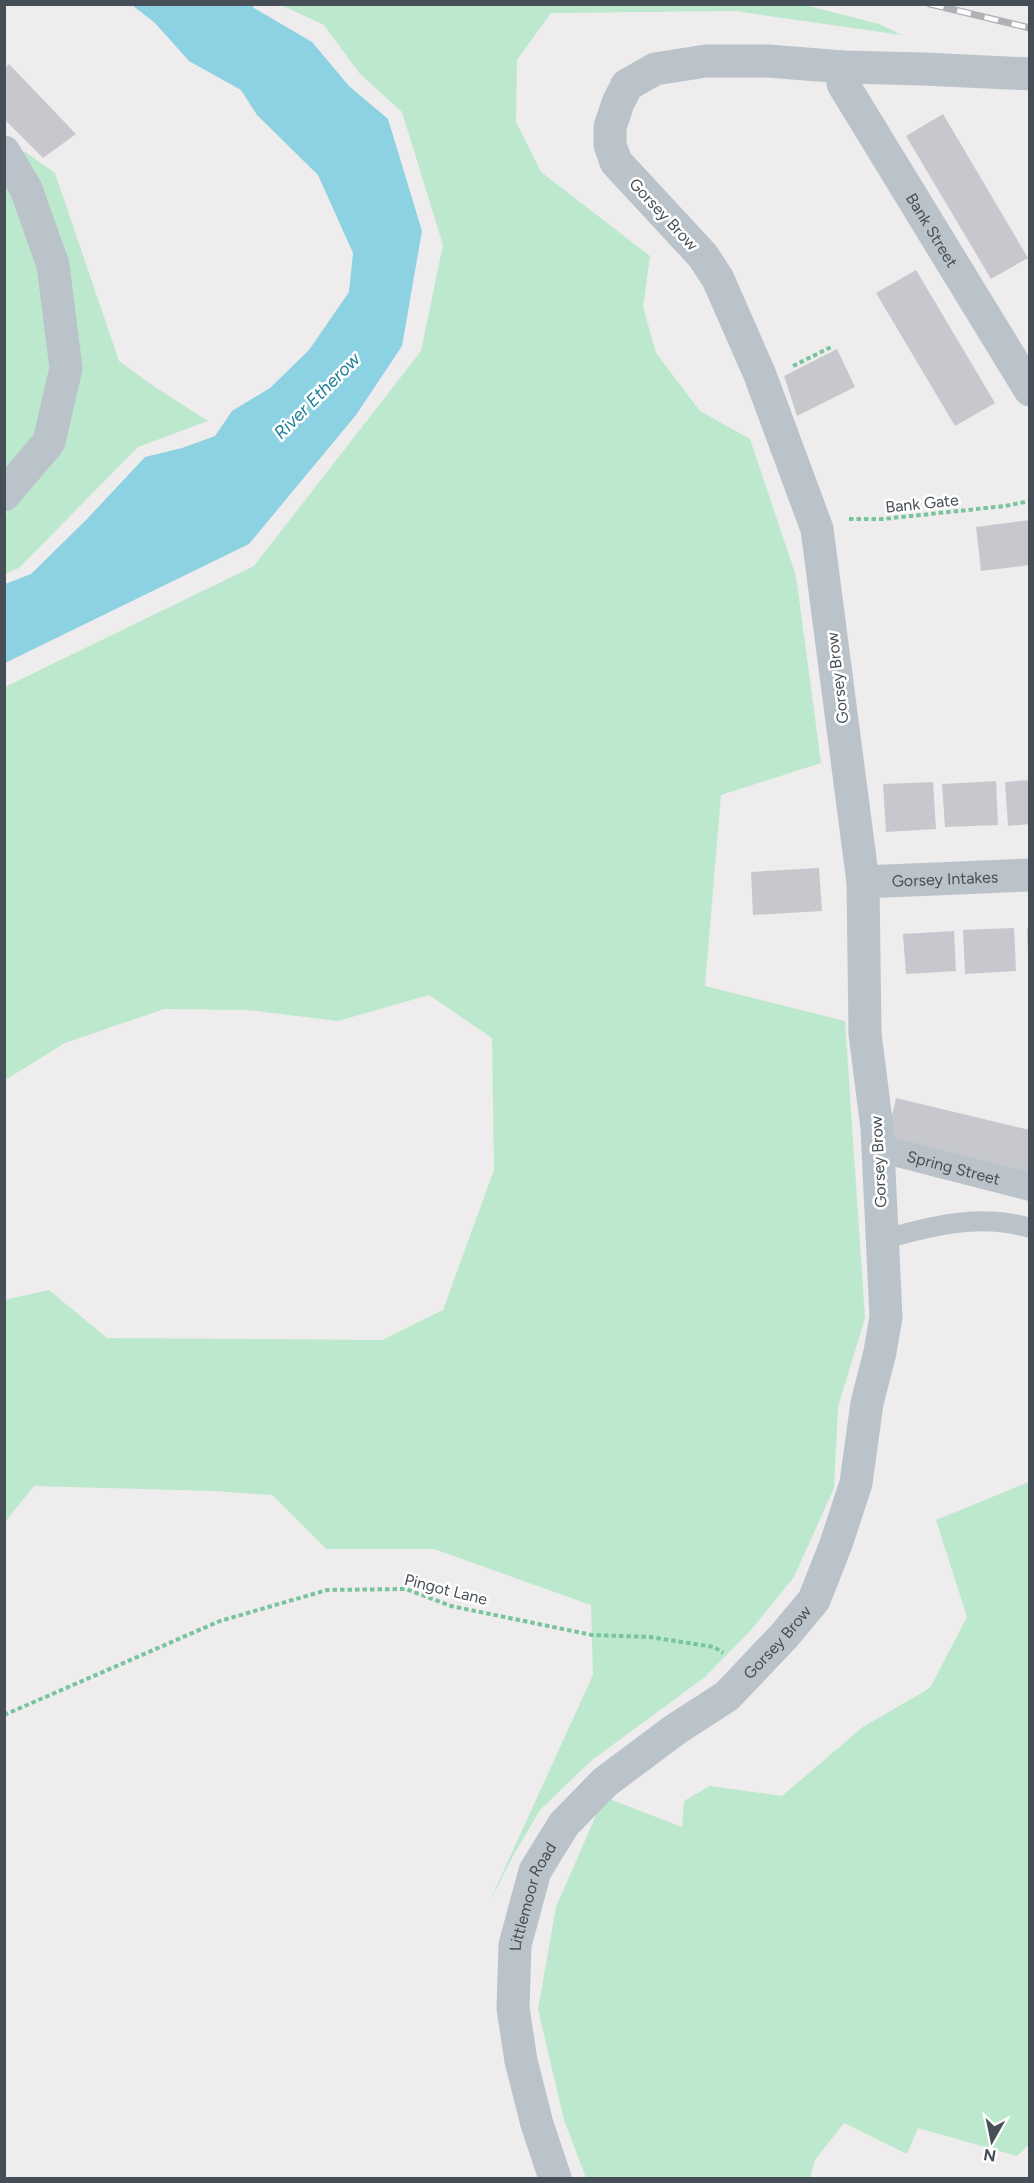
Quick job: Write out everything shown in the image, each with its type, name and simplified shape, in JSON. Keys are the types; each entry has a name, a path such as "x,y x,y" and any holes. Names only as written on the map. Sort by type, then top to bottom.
{"street":[{"name":"Gorsey Brow","path":"727,1696 784,1636 814,1600 856,1483 867,1403 886,1317 878,1148 865,1034 862,882 817,529 763,382 718,279 703,256 616,162 610,146 610,127 627,85 655,69 706,61 768,60 843,67 1029,74"},
{"name":"Bank Street","path":"843,67 843,84 1029,390"},
{"path":"4,152 26,189 53,265 66,368 49,442 4,495"},
{"name":"Gorsey Intakes","path":"862,882 1029,875"},
{"name":"Spring Street","path":"878,1148 1029,1187"},
{"name":"Littlemoor Road","path":"555,2178 537,2124 521,2061 513,2008 515,1945 535,1871 564,1824 605,1782 676,1729 727,1696"}],"lane":[{"path":"882,1239 932,1226 973,1221 1016,1224 1029,1228"}],"path":[{"path":"763,382 831,346"},
{"name":"Bank Gate","path":"817,529 854,518 883,519 1005,506 1029,501"},
{"name":"Pingot Lane","path":"4,1715 220,1621 327,1590 406,1589 451,1606 592,1635 650,1637 714,1647 751,1671"}],"green space":[{"path":"801,4 879,24 902,35 735,11 551,13 517,60 516,122 541,172 650,256 643,307 656,353 700,411 750,439 796,576 821,763 721,795 705,986 845,1021 865,1318 838,1407 834,1488 794,1577 751,1630 705,1677 592,1760 540,1810 488,1905 593,1675 591,1605 434,1549 326,1549 272,1495 214,1491 34,1486 5,1522 4,1300 49,1290 107,1338 382,1340 443,1310 494,1170 492,1038 429,995 338,1021 247,1010 164,1009 65,1043 5,1080 5,687 254,566 421,351 443,245 402,112 360,74 324,25 281,5"},
{"path":"5,144 27,153 55,173 119,361 208,421 138,447 19,568 5,574 5,519 23,456 5,472"},
{"path":"1029,1482 1029,2144 1017,2156 918,2128 907,2154 844,2123 815,2160 810,2178 586,2178 564,2120 538,2009 556,1907 604,1797 682,1827 684,1801 710,1786 782,1796 863,1727 930,1688 967,1617 936,1520"}],"water":[{"name":"River Etherow","path":"132,5 252,5 312,42 349,86 388,119 422,231 402,346 356,415 249,544 5,663 5,584 31,574 145,457 182,448 215,436 232,411 270,388 309,350 349,292 353,253 318,175 257,115 241,90 189,61 155,23"}],"building":[{"path":"9,64 76,134 43,158 4,119 4,69"},
{"path":"943,114 1028,258 991,279 906,136"},
{"path":"916,270 995,403 955,426 876,293"},
{"path":"837,349 855,387 797,416 784,376"},
{"path":"1030,520 1030,565 981,571 976,527"},
{"path":"1030,780 1030,824 1008,826 1005,782"},
{"path":"996,781 998,825 945,827 942,784"},
{"path":"933,782 936,829 886,832 883,784"},
{"path":"819,868 822,911 753,915 751,872"},
{"path":"1014,928 1016,971 965,974 963,930"},
{"path":"1027,929 1030,929 1030,956 1028,956"},
{"path":"954,931 956,971 906,974 903,934"},
{"path":"896,1098 1030,1130 1030,1175 887,1139"}],"railway":[{"path":"930,4 1030,28"}]}
